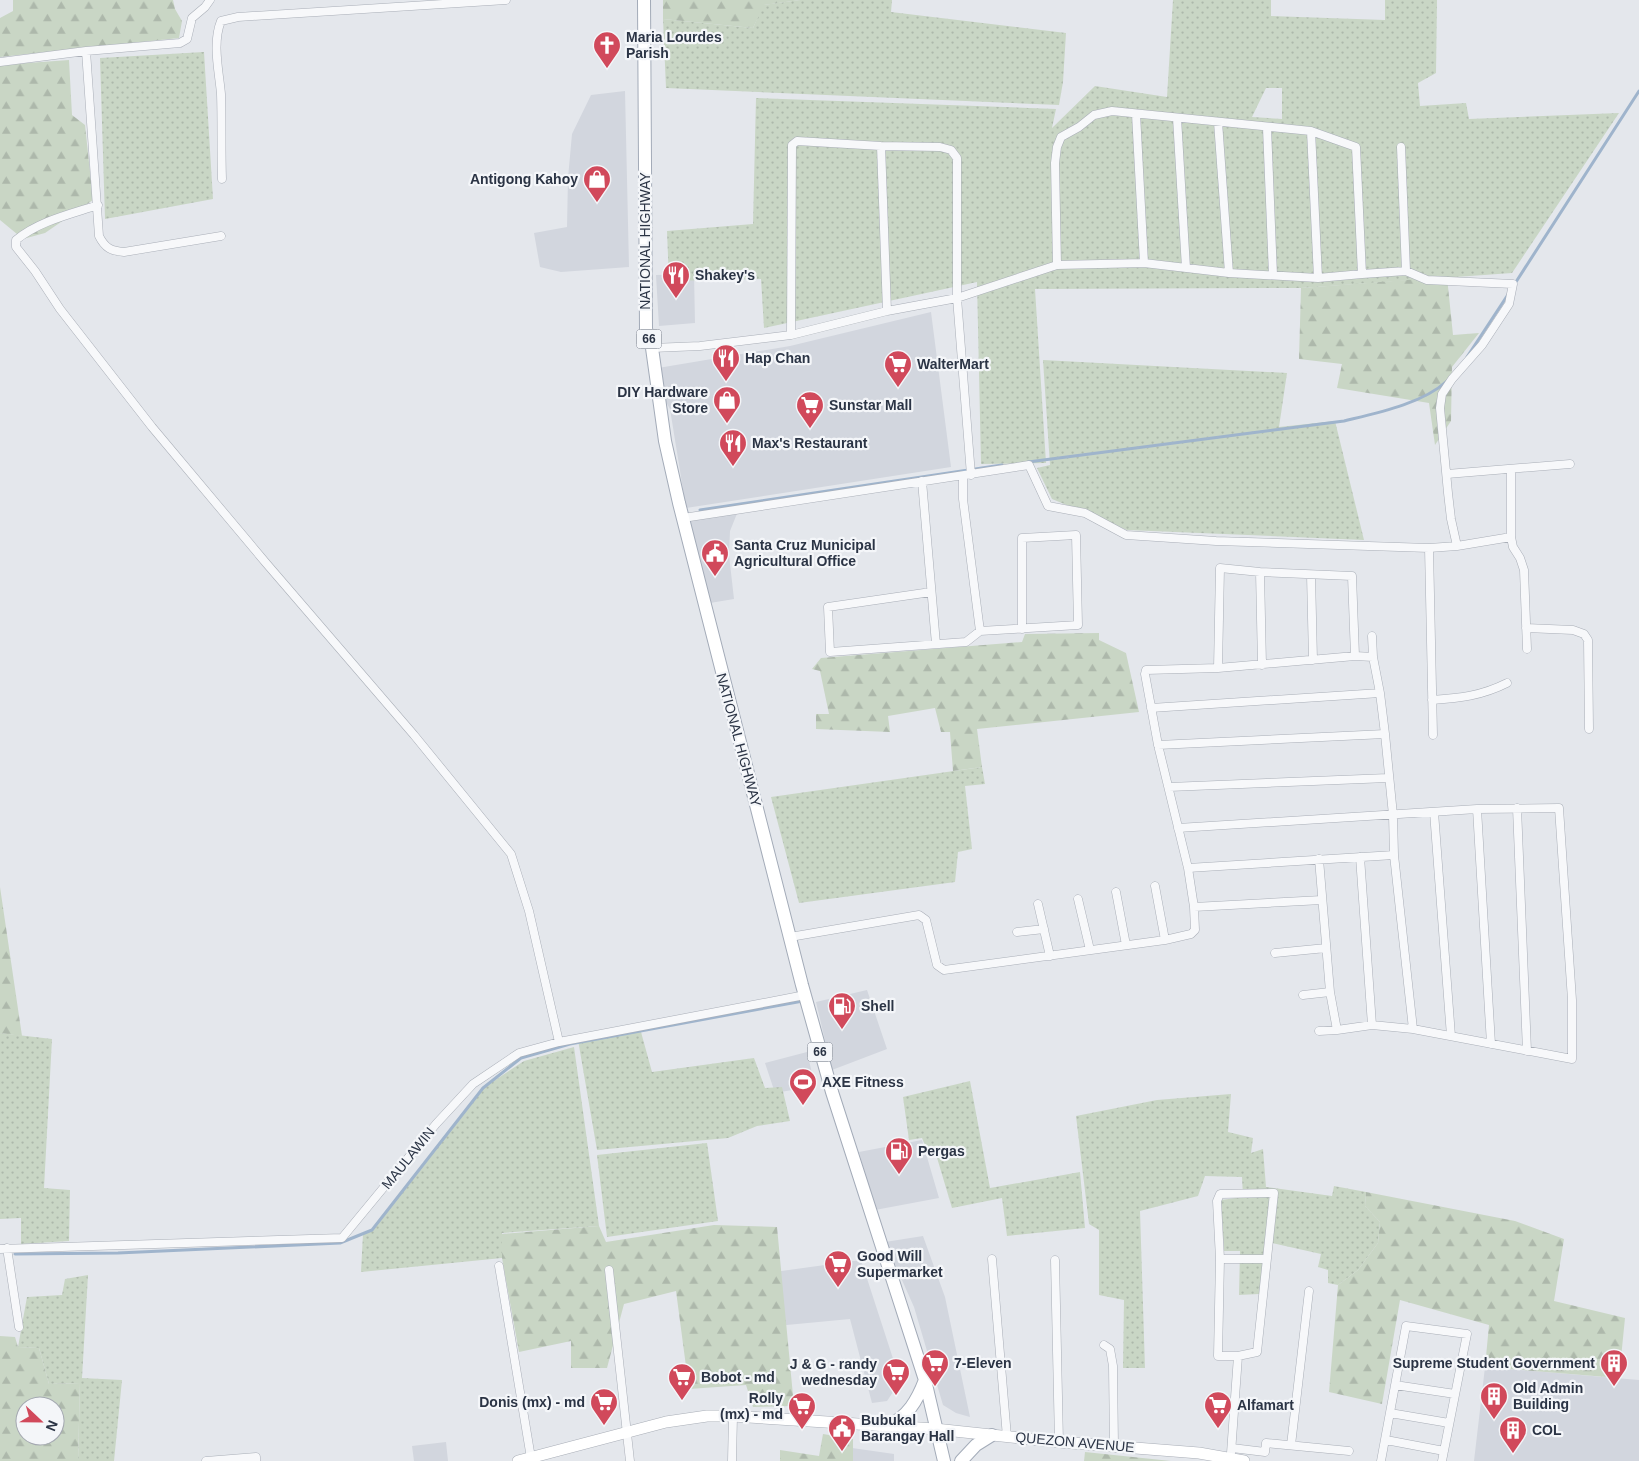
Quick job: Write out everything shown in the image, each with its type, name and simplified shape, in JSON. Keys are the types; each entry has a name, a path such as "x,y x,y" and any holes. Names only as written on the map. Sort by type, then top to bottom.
{"main road":[{"name":"NATIONAL HIGHWAY","path":"644,0 646,329 652,348 665,440 722,676 805,995 832,1092 925,1380 944,1461"},
{"path":"888,1426 899,1420 912,1408 925,1380"},
{"name":"QUEZON AVENUE","path":"518,1461 685,1418 733,1416 936,1429 1059,1442 1199,1453 1231,1453 1244,1461"},
{"path":"961,1461 976,1445 992,1435"}],"street":[{"path":"0,62 86,51 184,42 187,39 192,18 210,0"},
{"path":"222,179 220,142 221,95 217,47 218,29 221,21 238,17 506,0"},
{"path":"86,51 99,236 103,245 112,251 124,252 221,236"},
{"path":"1057,265 1055,163 1057,147 1061,137 1069,131 1079,127 1094,115 1112,111 1266,128 1311,131 1356,147 1362,274"},
{"path":"1136,114 1144,263"},
{"path":"1177,118 1186,268"},
{"path":"1218,122 1229,273"},
{"path":"1266,128 1273,275"},
{"path":"1311,131 1318,278"},
{"path":"791,335 792,145 797,140 881,146 940,147 950,150 957,158 957,298 967,476 963,499 980,631"},
{"path":"881,146 887,312"},
{"path":"1401,147 1406,271"},
{"path":"98,205 47,222 24,233 16,240 16,247 35,271 60,309 152,427 408,728 511,854 528,911 559,1042"},
{"path":"652,348 700,346 791,335 887,312 957,298 1057,265 1144,263 1229,273 1318,278 1406,271 1427,280 1513,284 1509,304 1482,345 1452,379 1442,394 1440,408 1451,519 1457,546"},
{"path":"1447,474 1570,464"},
{"path":"683,518 1029,465 1048,506 1085,513 1126,534 1216,541 1429,548 1457,546 1511,537"},
{"path":"1511,469 1511,537 1513,547 1520,558 1524,570 1527,649"},
{"path":"922,481 936,644"},
{"path":"931,592 828,607 830,652 966,642 980,631 1022,629 1078,625 1076,535 1022,538 1022,629"},
{"path":"1429,548 1433,735"},
{"path":"1218,668 1220,568 1260,572 1352,576 1355,656"},
{"path":"1260,572 1262,665"},
{"path":"1311,575 1313,660"},
{"path":"1526,628 1573,630 1584,634 1588,640 1589,728"},
{"path":"1372,636 1373,657 1385,734 1393,815 1394,855 1413,1029"},
{"path":"790,937 920,915 926,920 937,965 944,970 1165,940 1191,934 1195,930 1194,907 1188,868 1158,745 1145,674 1146,670 1218,668 1355,656 1373,657"},
{"path":"1432,700 1467,697 1490,692 1507,683"},
{"path":"1151,708 1380,693"},
{"path":"1158,745 1385,734"},
{"path":"1169,787 1388,778"},
{"path":"1517,808 1526,1050"},
{"path":"1178,828 1477,809 1559,808 1572,1000 1572,1059 1413,1029 1372,1025 1319,1031"},
{"path":"1477,809 1491,1044"},
{"path":"1434,812 1452,1036"},
{"path":"1188,868 1394,855"},
{"path":"1360,856 1372,1025"},
{"path":"1319,860 1330,992 1337,1030"},
{"path":"1155,886 1165,940"},
{"path":"1116,892 1126,945"},
{"path":"1078,899 1090,950"},
{"path":"1194,907 1322,900"},
{"path":"1038,904 1050,956"},
{"path":"1017,932 1044,929"},
{"path":"1275,953 1326,948"},
{"path":"1303,995 1330,992"},
{"name":"MAULAWIN","path":"3,1249 342,1238 436,1124 474,1084 519,1053 559,1042 805,995"},
{"path":"1274,1192 1266,1259 1257,1352 1238,1356 1218,1356 1220,1259 1218,1201 1220,1194 1274,1192"},
{"path":"3,1249 19,1327"},
{"path":"1220,1259 1266,1259"},
{"path":"992,1260 1007,1436"},
{"path":"1055,1260 1059,1442"},
{"path":"498,1266 531,1458"},
{"path":"608,1270 630,1461"},
{"path":"1291,1445 1309,1291"},
{"path":"1381,1461 1406,1326 1467,1334 1442,1461"},
{"path":"1104,1344 1110,1349 1113,1366 1114,1446"},
{"path":"1238,1356 1231,1453 1265,1452 1266,1443 1350,1451"},
{"path":"1395,1384 1455,1394"},
{"path":"1390,1413 1449,1423"},
{"path":"732,1461 733,1416"},
{"path":"1386,1440 1444,1451"},
{"path":"206,1461 256,1457 256,1461"}],"shaded area":[{"name":"Antigong Kahoy","path":"625,91 629,267 561,272 540,267 534,233 567,227 568,178 572,134 591,95"},
{"name":"Shakey's","path":"694,274 695,323 659,326 656,275"},
{"name":"Sunstar Mall","path":"931,312 951,467 686,508 670,409 660,392 658,368 790,346"},
{"name":"Santa Cruz Municipal Agricultural Office","path":"738,511 730,531 729,555 734,599 704,604 687,519"},
{"path":"867,990 887,1049 832,1070 816,1002"},
{"path":"807,1052 815,1086 775,1093 765,1063"},
{"name":"Pergas","path":"922,1140 939,1198 875,1210 859,1152"},
{"path":"923,1236 945,1297 970,1417 956,1413 943,1405 914,1307 885,1242"},
{"path":"861,1260 899,1377 895,1389 887,1401 872,1403 850,1319 776,1326 767,1273"},
{"path":"1485,1367 1639,1380 1639,1461 1474,1461"},
{"path":"446,1442 448,1461 414,1461 412,1446"},
{"path":"838,1446 894,1454 894,1461 837,1461"}],"green space":[{"path":"13,0 173,0 175,9 182,21 179,38 0,57 0,18 13,11"},
{"path":"663,0 800,0 764,5 753,28 663,19"},
{"path":"800,0 892,0 891,12 1066,33 1063,82 1059,105 666,88 663,19 753,28 763,5"},
{"path":"1173,0 1271,0 1271,16 1385,20 1385,0 1437,0 1436,73 1418,83 1420,106 1466,103 1469,119 1619,113 1512,273 1301,288 1035,289 1046,463 981,464 977,282 764,328 761,279 669,281 667,231 753,224 756,98 1056,109 1052,128 1095,86 1167,97","holes":["1266,88 1282,88 1282,119 1252,117"]},
{"path":"204,52 213,199 105,219 100,58"},
{"path":"69,60 72,115 85,125 93,200 45,233 23,239 0,220 0,65"},
{"path":"1447,277 1453,335 1479,333 1452,367 1451,421 1435,445 1429,403 1337,388 1342,364 1299,359 1301,288"},
{"path":"1043,360 1287,373 1279,427 1335,421 1364,540 1127,530 1052,499 1037,468 1050,465"},
{"path":"1099,633 1099,640 1126,653 1139,712 977,729 982,767 953,771 950,732 941,732 935,708 888,716 890,732 816,729 816,714 829,714 820,671 812,669 821,658 1022,642 1025,634"},
{"path":"982,767 985,784 965,786 972,849 958,852 955,882 799,903 771,797"},
{"path":"0,887 22,1036 0,1033"},
{"path":"641,1032 652,1072 754,1058 765,1088 782,1087 790,1121 757,1126 728,1138 597,1150 578,1040"},
{"path":"0,1033 52,1039 44,1188 70,1190 69,1241 21,1244 21,1218 0,1219"},
{"path":"574,1047 599,1226 502,1233 502,1258 361,1272 363,1234 372,1230 483,1088 524,1061"},
{"path":"970,1081 990,1188 1080,1172 1085,1228 1007,1236 1002,1198 952,1208 935,1151 927,1150 922,1138 909,1140 903,1097"},
{"path":"1231,1094 1228,1132 1253,1138 1251,1153 1263,1149 1266,1187 1332,1196 1334,1186 1366,1192 1365,1206 1380,1222 1378,1243 1358,1270 1338,1285 1328,1283 1328,1270 1318,1267 1321,1254 1272,1243 1259,1294 1239,1295 1240,1251 1224,1251 1221,1200 1243,1197 1242,1177 1205,1176 1198,1196 1140,1211 1145,1368 1123,1368 1124,1300 1099,1295 1099,1230 1089,1224 1076,1116 1157,1100"},
{"path":"707,1143 718,1221 607,1237 597,1155"},
{"path":"1366,1192 1515,1221 1564,1239 1554,1301 1625,1318 1619,1378 1485,1367 1489,1325 1400,1300 1382,1404 1329,1392 1338,1285 1358,1270 1378,1243 1380,1222 1365,1206"},
{"path":"714,1225 777,1227 794,1406 753,1407 746,1385 689,1389 676,1291 624,1304 607,1368 571,1368 571,1341 519,1352 502,1258 502,1234 599,1226 606,1242"},
{"path":"88,1275 82,1378 122,1380 114,1461 78,1461 80,1383 49,1384 39,1348 18,1347 27,1297 62,1295 65,1279"},
{"path":"0,1336 15,1337 18,1347 39,1348 49,1384 80,1383 78,1461 0,1461"},
{"path":"823,1434 853,1439 853,1461 780,1461 780,1450 819,1456"},
{"path":"1085,1452 1171,1461 1084,1461"}],"waterway":[{"path":"1514,285 1639,91"},
{"path":"1467,357 1509,293"},
{"path":"1028,462 1344,421 1412,402 1437,389 1447,381"},
{"path":"700,510 1002,465"},
{"path":"15,1254 118,1253 340,1243 372,1230 483,1088 521,1058 570,1044 803,1001"}],"place":[{"name":"Maria Lourdes Parish","path":"607,69"},
{"name":"Antigong Kahoy","path":"597,203"},
{"name":"Shakey's","path":"676,299"},
{"name":"Hap Chan","path":"726,382"},
{"name":"WalterMart","path":"898,388"},
{"name":"DIY Hardware Store","path":"727,424"},
{"name":"Sunstar Mall","path":"810,429"},
{"name":"Max's Restaurant","path":"733,467"},
{"name":"Santa Cruz Municipal Agricultural Office","path":"715,577"},
{"name":"Shell","path":"842,1030"},
{"name":"AXE Fitness","path":"803,1106"},
{"name":"Pergas","path":"899,1175"},
{"name":"Good Will Supermarket","path":"838,1288"},
{"name":"7-Eleven","path":"935,1387"},
{"name":"Supreme Student Government","path":"1614,1387"},
{"name":"J & G - randy wednesday","path":"896,1396"},
{"name":"Bobot - md","path":"682,1401"},
{"name":"Old Admin Building","path":"1494,1420"},
{"name":"Donis (mx) - md","path":"604,1426"},
{"name":"Alfamart","path":"1218,1429"},
{"name":"Rolly (mx) - md","path":"802,1430"},
{"name":"Bubukal Barangay Hall","path":"842,1452"},
{"name":"COL","path":"1513,1454"}]}
